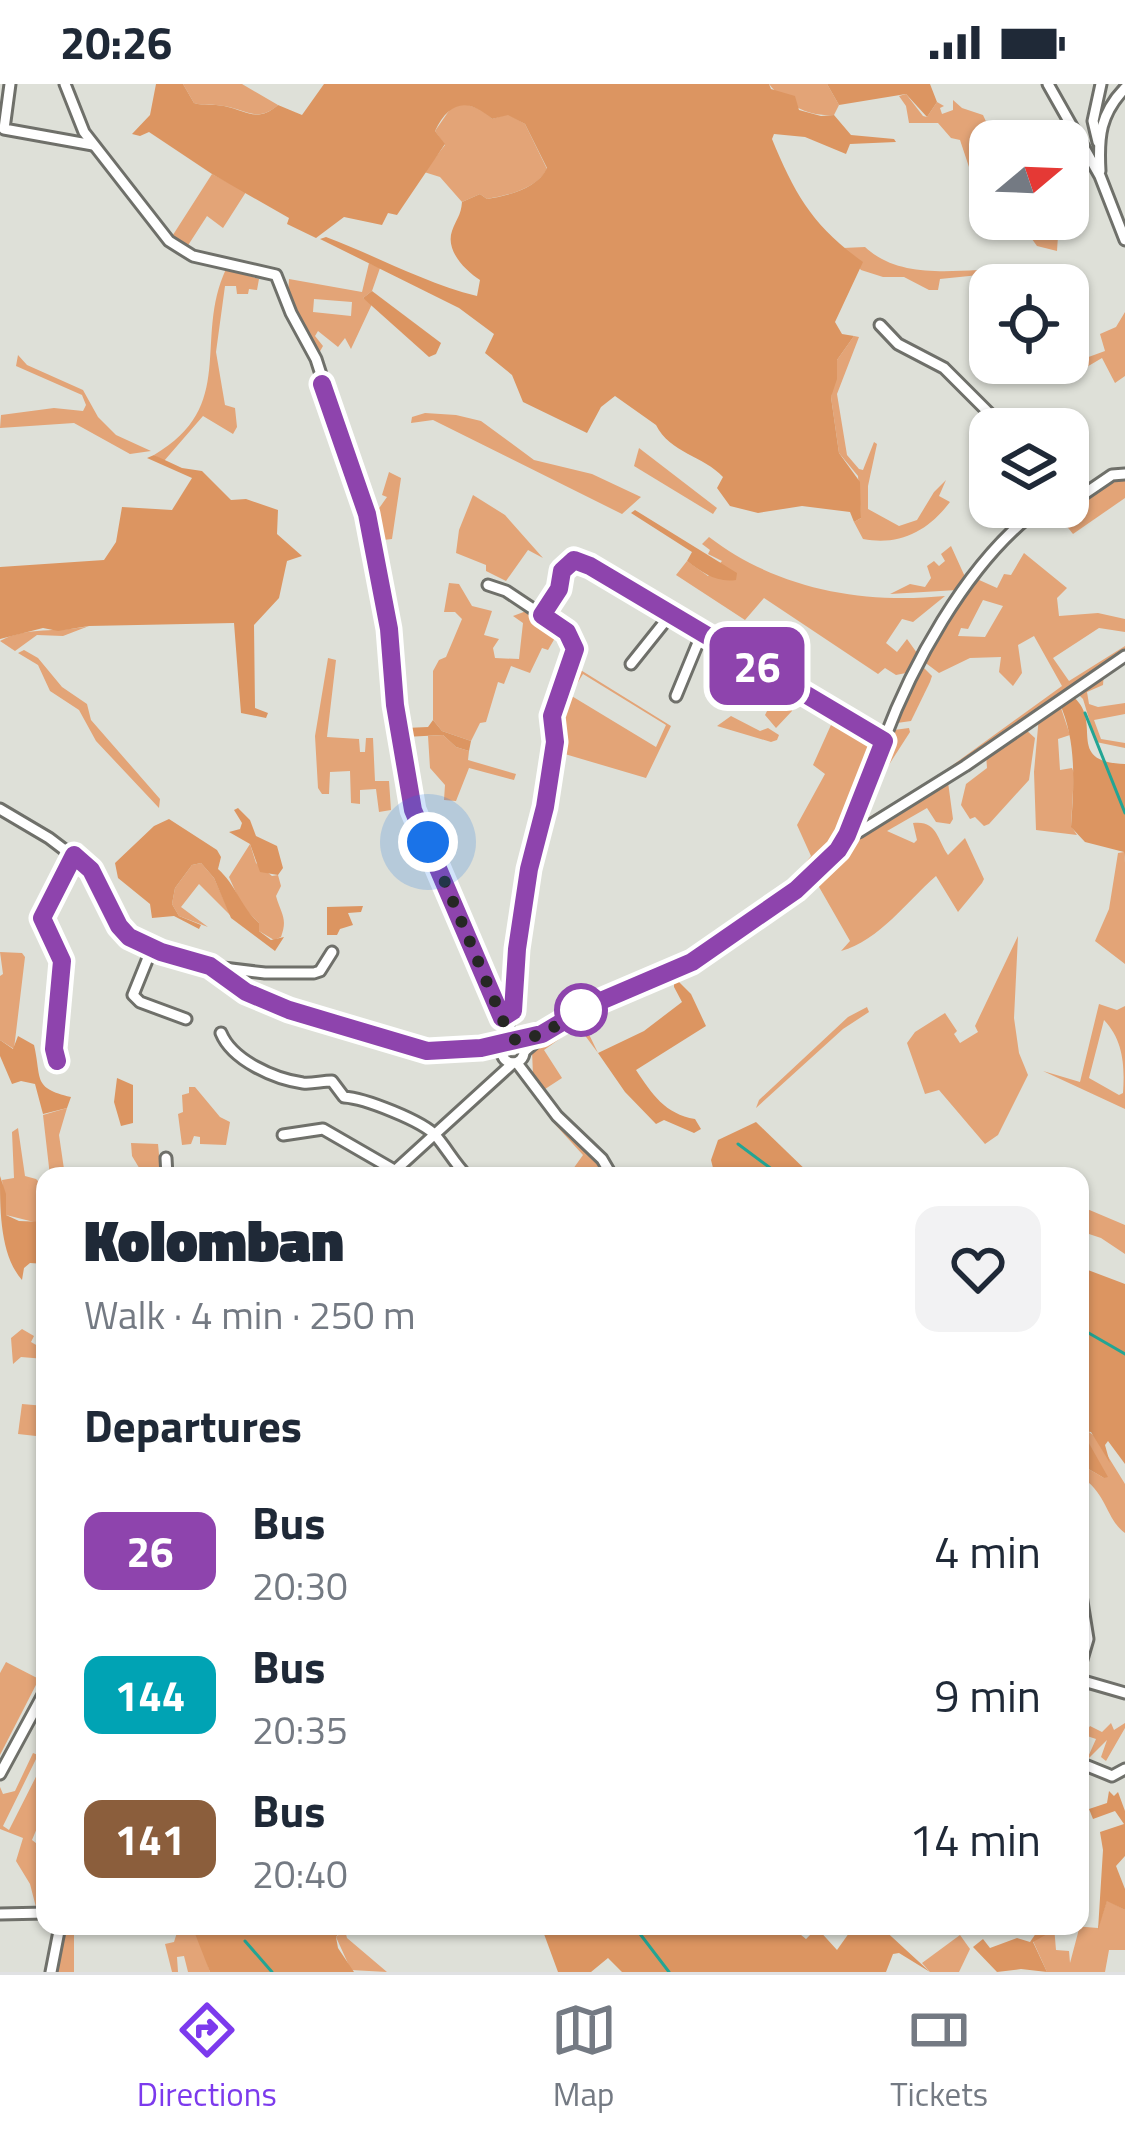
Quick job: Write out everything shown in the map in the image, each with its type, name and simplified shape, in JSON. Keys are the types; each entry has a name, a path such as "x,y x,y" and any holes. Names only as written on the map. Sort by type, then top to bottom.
{"street":[{"path":"10,84 2,130 93,145"},
{"path":"65,84 77,120 93,145 180,250 242,270 276,275 316,359 367,514 389,629 395,705 413,810 513,1052 557,1116 607,1167"},
{"path":"1048,84 1100,176 1125,240"},
{"path":"1100,176 1094,121 1101,84"},
{"path":"1098,142 1105,112 1125,88"},
{"path":"880,325 898,344 944,368 984,408"},
{"path":"1089,490 1125,471"},
{"path":"397,1167 494,1078 513,1052 589,1006 664,975 716,946 796,890 828,860 847,835 912,673 976,573 1015,528"},
{"path":"542,615 559,589 562,571 574,560 884,741"},
{"path":"488,585 506,591 567,632 575,649 552,716 555,742 529,869 513,1011 503,1021"},
{"path":"632,664 671,614"},
{"path":"676,696 702,633"},
{"path":"847,835 933,787 1125,656"},
{"path":"0,809 74,855 99,883 119,926 129,937 152,948 210,966 265,973 314,973 332,952"},
{"path":"57,1061 62,961 42,918 74,855"},
{"path":"152,948 133,995 186,1019"},
{"path":"210,966 246,992 289,1010 427,1051 481,1048 513,1052"},
{"path":"221,1033 226,1046 265,1071 308,1084 332,1081 344,1097 365,1100 434,1133 458,1167"},
{"path":"283,1135 322,1129 382,1167"},
{"path":"166,1158 166,1167"},
{"path":"1089,1683 1125,1693"},
{"path":"0,1774 36,1707"},
{"path":"1089,1767 1112,1776 1125,1768"},
{"path":"0,1914 36,1913"},
{"path":"51,1972 58,1935"}],"shaded area":[{"path":"156,84 183,84 198,104 258,115 278,105 302,115 324,84 769,84 771,89 795,96 799,110 834,115 851,135 894,139 896,142 850,144 846,154 805,137 774,134 772,139 807,208 863,262 835,322 842,334 854,336 837,360 831,397 839,453 860,482 861,518 854,522 850,512 802,506 758,513 730,506 717,488 723,477 670,442 656,425 615,396 601,407 587,433 523,402 512,375 485,353 494,334 459,308 320,239 326,237 477,296 480,280 454,253 452,231 462,202 480,194 487,199 513,193 529,186 547,168 525,124 508,115 492,119 467,105 453,109 435,131 445,144 397,215 388,213 382,225 344,217 316,238 287,224 289,218 149,132 132,134 150,115"},
{"path":"183,84 242,84 278,105 258,114 198,104"},
{"path":"769,84 827,84 839,105 834,115 806,111 782,98"},
{"path":"827,84 930,84 937,102 927,117 906,94 839,105"},
{"path":"906,94 927,117 937,102 944,106 942,114 953,110 953,100 983,115 985,120 969,120 969,167 960,140 951,138 938,123 909,123 899,96"},
{"path":"460,102 492,119 508,114 525,124 547,169 542,176 513,193 487,199 480,194 462,202 440,177 424,172 445,145 435,131"},
{"path":"212,174 246,192 223,228 207,216 185,250 171,238"},
{"path":"1033,240 1058,240 1057,251 1037,246"},
{"path":"865,247 904,267 969,270 969,276 940,279 938,290 929,290 904,277 861,270 843,248"},
{"path":"369,263 380,268 372,291 363,298 372,304 351,349 345,338 338,347 318,331 315,336 323,346 315,360 288,296 289,279 362,292","holes":["314,299 352,302 351,316 313,312"]},
{"path":"226,269 259,279 257,290 249,289 248,294 237,294 236,286 225,286 216,352 225,405 235,408 237,427 233,434 203,416 164,461 154,455 180,436 205,393 217,295"},
{"path":"372,291 441,343 436,354 429,357 363,298"},
{"path":"1125,312 1125,376 1115,383 1102,358 1089,366 1089,357 1105,351 1100,334 1116,327"},
{"path":"854,336 859,337 837,394 847,455 859,469 863,470 874,442 877,444 868,509 899,526 917,520 946,480 939,496 950,502 923,528 901,538 863,539 854,522 861,518 858,476 839,453 831,397 837,360"},
{"path":"18,355 27,365 83,390 98,417 116,435 151,451 130,454 74,423 0,428 1,415 54,408 83,411 86,405 82,395 16,366"},
{"path":"425,413 481,421 534,460 592,474 641,497 622,514 433,420 411,423 412,417"},
{"path":"639,448 717,508 713,514 634,466"},
{"path":"154,455 202,471 231,500 246,499 278,510 277,534 302,556 287,561 279,598 254,625 255,708 268,713 266,718 241,713 234,623 43,628 0,639 0,567 104,560 116,542 122,507 172,510 192,478 147,458"},
{"path":"389,472 401,478 392,539 383,540 394,598 390,618 375,533 375,514 387,497 382,495"},
{"path":"1125,479 1125,498 1089,523 1089,498 1111,482"},
{"path":"473,495 505,515 543,558 528,550 506,581 486,571 486,565 456,553"},
{"path":"635,510 737,573 736,580 716,578 698,569 687,561 692,552 631,513"},
{"path":"709,537 763,569 821,589 882,597 945,596 913,622 902,619 886,643 897,652 907,639 917,653 906,673 896,675 885,668 878,674 764,598 745,620 676,575 687,561 708,576 722,561 708,554 710,550 702,544"},
{"path":"951,546 966,579 957,590 890,594 910,584 925,587 931,578 927,566 945,561 941,554"},
{"path":"1024,553 1067,588 1057,598 1059,616 1098,613 1125,619 1125,632 1099,628 1053,658 1069,681 1125,646 1125,653 953,772 855,829 894,730 909,728 910,732 874,788 863,816 866,819 932,780 1062,686 1034,636 1018,645 1022,673 1013,686 999,672 1001,657 970,658 939,673 923,661 977,579 997,588 1004,574 1011,575","holes":["983,600 1003,606 985,637 958,636 961,628 968,629"]},
{"path":"449,583 459,584 472,606 492,611 484,635 499,639 493,648 495,658 519,659 523,623 513,616 529,610 559,631 548,650 542,648 530,673 511,666 504,684 498,682 486,722 480,723 471,741 442,731 433,720 433,671 446,657 462,619 455,612 444,612"},
{"path":"89,626 63,636 37,635 15,651 0,641 21,633"},
{"path":"24,650 87,704 91,720 160,799 159,808 96,741 79,710 50,691 38,665 18,653"},
{"path":"328,658 336,660 327,737 359,739 360,752 365,752 366,738 373,738 375,781 389,781 391,810 379,812 376,789 360,790 360,804 351,803 350,771 330,772 329,794 318,788 315,736"},
{"path":"921,665 932,676 930,682 911,721 897,723"},
{"path":"579,669 671,726 646,778 558,752 558,710 571,672","holes":["583,674 666,725 656,747 570,695"]},
{"path":"1104,672 1103,685 1087,692 1089,704 1125,703 1125,714 1094,720 1101,739 1125,743 1125,748 1096,742 1083,699 1075,691"},
{"path":"776,680 803,695 791,702 792,711 776,728 765,715 770,705 765,690"},
{"path":"1071,695 1081,705 1089,748 1095,756 1125,764 1125,863 1124,852 1085,842 1071,827 1071,747 1059,702"},
{"path":"1059,702 1070,735 1058,739 1060,770 1072,768 1074,773 1071,826 1077,835 1036,830 1039,716"},
{"path":"731,716 760,731 768,728 779,735 777,740 717,726"},
{"path":"835,716 873,739 877,747 843,835 804,879 750,920 636,980 753,911 811,856 797,825 825,774 813,765"},
{"path":"433,720 442,731 471,741 469,751 443,735 405,737 405,728 428,727"},
{"path":"1025,729 1035,738 1029,780 989,824 970,819 961,805 966,784 987,768 986,754"},
{"path":"443,735 469,751 468,760 516,774 514,780 469,768 456,801 444,800 445,785 430,768 428,736"},
{"path":"948,782 950,824 936,822 927,808 887,831 914,843 913,823 927,824 948,855 965,838 982,883 958,912 936,876 880,929 841,951 850,941 815,880 849,842"},
{"path":"238,808 250,820 256,836 277,846 283,868 278,875 260,872 250,844 229,832 240,829 242,823 234,810"},
{"path":"169,819 217,850 221,857 218,869 259,923 259,931 271,940 284,937 275,951 231,918 214,878 201,863 192,865 175,888 172,904 179,916 201,925 199,929 174,916 152,918 150,904 118,878 115,863 154,826"},
{"path":"250,844 256,863 272,876 278,875 281,886 276,896 284,925 281,937 274,940 259,931 259,923 242,906 229,877"},
{"path":"1124,852 1125,964 1095,941 1109,909 1118,853"},
{"path":"201,863 214,878 231,916 199,884 181,907 208,927 179,916 172,904 175,888 192,865"},
{"path":"363,906 361,912 348,913 353,925 327,935 327,907"},
{"path":"1018,936 1014,1018 1028,1075 998,1135 985,1144 939,1090 925,1094 907,1043 915,1032 945,1013 960,1043 978,1032 975,1026"},
{"path":"0,952 25,957 14,1049 0,1040"},
{"path":"674,977 691,994 706,1026 636,1070 667,1108 695,1119 701,1129 694,1133 664,1120 656,1124 625,1092 598,1053 644,1031 682,1002"},
{"path":"668,979 664,987 584,1024 598,1053 578,1026 544,1050 562,1078 542,1091 533,1075 532,1051 537,1046 573,1026 579,1015"},
{"path":"1099,1004 1117,1010 1125,1006 1125,1109 1043,1071 1080,1082","holes":["1104,1020 1123,1063 1123,1093 1119,1095 1089,1078"]},
{"path":"867,1007 869,1012 843,1029 756,1108 848,1017"},
{"path":"18,1036 34,1045 44,1086 71,1097 67,1108 43,1114 35,1084 12,1084 0,1056 0,1040 13,1049"},
{"path":"117,1078 133,1085 133,1123 121,1126 114,1102"},
{"path":"189,1087 195,1087 230,1122 226,1145 200,1144 200,1137 194,1136 191,1144 182,1145 178,1114 183,1112 182,1095 189,1093"},
{"path":"67,1108 59,1135 64,1167 49,1167 43,1115"},
{"path":"554,1116 597,1159 598,1167 574,1167 583,1155 551,1120"},
{"path":"756,1122 803,1167 713,1167 718,1140"},
{"path":"18,1128 25,1176 36,1179 36,1222 6,1215 2,1180 14,1178 12,1132"},
{"path":"131,1143 158,1144 160,1167 139,1167"},
{"path":"0,1176 6,1215 36,1222 36,1263 24,1268 22,1280 9,1258"},
{"path":"1089,1210 1125,1225 1125,1254 1089,1234"},
{"path":"1089,1270 1125,1284 1125,1464 1108,1441 1110,1463 1091,1432"},
{"path":"22,1329 34,1336 36,1358 21,1357 13,1364 11,1338"},
{"path":"22,1404 36,1405 36,1436 18,1434"},
{"path":"1089,1432 1125,1484 1125,1533 1089,1483 1089,1469 1104,1478 1089,1448"},
{"path":"1089,1443 1108,1477 1089,1469"},
{"path":"6,1662 36,1677 36,1685 0,1755 0,1673"},
{"path":"1111,1723 1114,1730 1125,1723 1106,1761 1101,1757 1107,1740 1089,1758 1096,1739 1089,1737 1089,1728 1102,1732"},
{"path":"36,1754 3,1826 9,1830 36,1777 32,1840 36,1843 36,1907 30,1884 16,1861 23,1838 0,1829 0,1787 3,1794 15,1791"},
{"path":"1109,1791 1114,1796 1118,1792 1125,1811 1125,1856 1116,1866 1125,1889 1125,1910 1107,1901 1098,1930 1100,1832 1124,1824 1115,1811 1093,1819 1089,1809 1107,1803"},
{"path":"1107,1900 1125,1910 1125,1950 1109,1950 1105,1972 1047,1972 1033,1941 1038,1935 1055,1935 1056,1950 1069,1951 1070,1963 1077,1935 1089,1935 1089,1927 1098,1928"},
{"path":"64,1935 74,1935 74,1972 57,1972"},
{"path":"176,1935 198,1935 210,1972 188,1972 184,1956 177,1957 178,1972 172,1972 165,1944 174,1942"},
{"path":"196,1935 338,1935 338,1948 354,1972 210,1972"},
{"path":"346,1935 387,1972 351,1970 336,1937"},
{"path":"544,1935 801,1935 806,1939 823,1935 837,1950 848,1935 890,1935 930,1972 899,1953 893,1954 886,1972 622,1972 608,1958 591,1972 558,1972"},
{"path":"960,1935 970,1949 959,1972 930,1972 922,1963"},
{"path":"1035,1935 1045,1935 1033,1942 1047,1972 997,1972 973,1947 983,1939 990,1948 1017,1938 1030,1942"}],"waterway":[{"path":"1085,713 1125,813"},
{"path":"738,1144 769,1167"},
{"path":"1089,1333 1125,1354"},
{"path":"641,1935 669,1972"},
{"path":"245,1941 272,1972"}],"bus line":[{"name":"26","path":"57,1061 62,961 42,911 74,855 91,870 129,937 210,966 246,992 289,1010 444,1053 542,1034 589,1006 692,962 818,871 838,850 866,794 884,741 574,560 562,571 559,589 542,615 567,632 575,649 552,716 555,742 529,869 513,1011 502,1018 413,810 395,705 389,629 367,514 322,384"}],"route":[{"path":"428,842 504,1023 516,1041 542,1034 589,1006 581,1010"}]}
